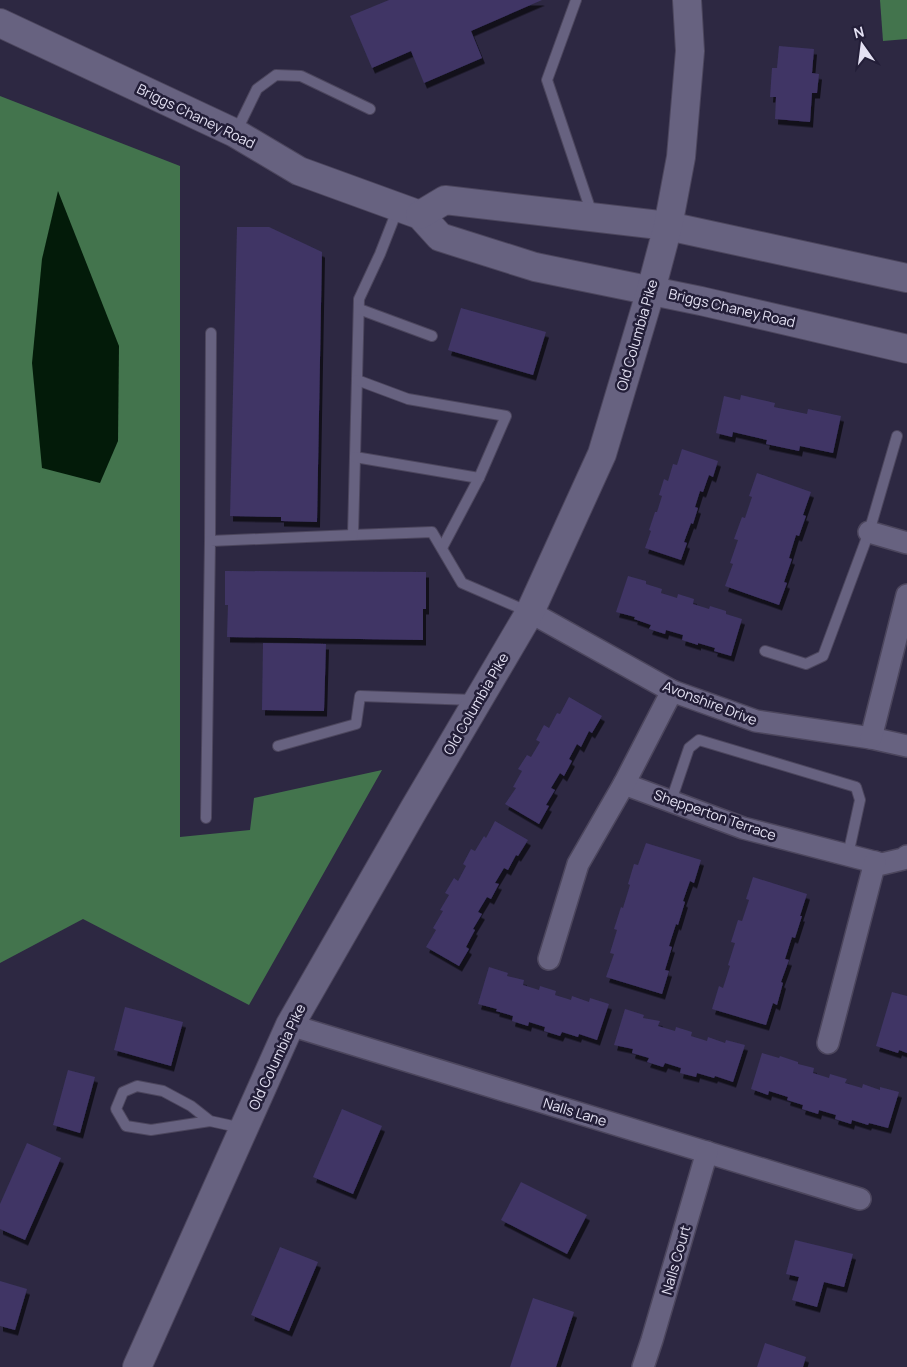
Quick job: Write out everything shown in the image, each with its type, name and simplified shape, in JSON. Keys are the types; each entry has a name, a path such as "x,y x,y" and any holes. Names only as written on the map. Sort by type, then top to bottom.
{"main road":[{"name":"Old Columbia Pike","path":"137,1367 290,1025 530,612 602,454 651,290 668,226 681,157 690,51 687,0"},
{"name":"Briggs Chaney Road","path":"0,23 235,132 299,171 409,211 440,237 535,267 769,316 907,349"},
{"path":"409,211 445,200 668,226 907,278"}],"street":[{"path":"869,532 907,543"},
{"path":"871,738 907,595"},
{"name":"Avonshire Drive","path":"530,612 672,691 756,721 871,738 907,746"},
{"path":"549,959 578,864 624,784 672,691"},
{"name":"Shepperton Terrace","path":"624,784 744,828 882,864 903,859 907,856"},
{"path":"828,1043 875,862"},
{"name":"Nalls Lane","path":"290,1025 860,1199"},
{"name":"Nalls Court","path":"643,1367 708,1152"}],"lane":[{"path":"576,0 547,80 593,217"},
{"path":"235,132 257,89 276,76 301,76 370,109"},
{"path":"353,535 359,299 380,254 409,211"},
{"path":"359,308 432,336"},
{"path":"206,818 211,332"},
{"path":"357,380 408,399 506,416 479,478 442,548"},
{"path":"764,651 806,664 823,656 869,532 897,436"},
{"path":"355,457 479,478"},
{"path":"210,541 432,532 462,583 530,612"},
{"path":"278,746 356,724 360,696 478,700"},
{"path":"671,801 689,748 700,740 856,788 860,800 848,855"},
{"path":"210,1121 191,1106 163,1091 136,1086 123,1092 116,1109 126,1126 151,1130 210,1121 244,1129"}],"green space":[{"path":"880,0 907,0 907,39 883,41"},
{"path":"0,96 180,166 180,837 250,830 254,798 382,770 249,1005 83,919 0,963"}],"shaded area":[{"path":"58,191 119,346 118,441 100,483 42,468 32,363 42,259"}],"building":[{"path":"389,0 542,0 471,31 482,58 424,83 411,51 372,68 350,16"},
{"path":"779,46 814,49 812,73 819,74 817,93 812,93 810,122 775,119 776,97 770,97 772,68 777,68"},
{"path":"237,227 269,227 322,252 317,522 281,521 281,517 230,516"},
{"path":"461,308 546,332 533,375 448,350"},
{"path":"741,395 775,403 774,407 807,414 808,409 841,416 833,453 800,446 799,451 766,444 767,440 733,432 732,437 716,433 724,396 740,400"},
{"path":"682,449 718,461 713,477 709,475 703,492 700,491 695,507 698,508 684,542 687,543 681,560 645,548 651,531 649,530 662,496 659,495 664,479 668,481 673,464 677,465"},
{"path":"757,473 811,492 803,515 806,516 799,536 796,535 789,558 792,559 784,582 787,583 779,605 725,586 733,564 730,563 738,540 734,539 742,517 745,518 752,497 749,496"},
{"path":"225,571 426,572 426,609 423,609 423,640 227,637 228,605 225,605"},
{"path":"628,576 646,581 646,584 662,589 661,593 677,598 678,594 694,599 693,604 709,609 710,606 742,619 731,656 714,651 715,648 682,640 683,635 666,630 665,634 649,629 651,625 634,619 635,617 616,612"},
{"path":"263,643 326,644 324,711 262,710"},
{"path":"569,697 602,716 592,733 589,731 581,747 577,744 569,759 572,761 564,776 560,773 551,788 555,790 546,805 549,806 539,824 505,804 516,788 513,787 522,771 518,769 527,755 531,757 540,742 536,740 544,725 549,728 557,713 560,714"},
{"path":"495,821 528,840 518,856 516,855 508,870 504,868 495,883 499,884 491,899 487,897 478,912 482,914 473,929 475,930 466,947 469,949 459,966 426,947 436,930 433,928 443,911 440,910 449,895 445,893 454,878 458,881 466,866 463,864 471,849 475,851 484,836 486,838"},
{"path":"646,843 701,860 694,883 690,881 678,925 676,924 669,946 672,947 665,970 669,971 662,994 606,977 614,954 610,953 617,930 614,929 621,907 623,908 634,864 638,865"},
{"path":"753,877 807,894 795,938 792,937 785,959 789,960 781,982 783,983 777,1005 773,1003 766,1025 712,1009 719,986 723,988 730,966 728,965 735,943 731,942 738,920 742,921 749,900 746,899"},
{"path":"489,967 508,973 507,976 524,980 523,985 539,990 540,986 556,991 555,995 571,1000 572,996 589,1002 590,998 609,1004 597,1040 579,1034 578,1037 562,1032 560,1036 544,1031 545,1027 529,1022 528,1026 512,1021 513,1016 478,1004"},
{"path":"892,992 907,996 907,1053 899,1050 898,1053 876,1046"},
{"path":"125,1007 183,1022 171,1066 114,1050"},
{"path":"625,1009 644,1015 643,1018 660,1021 658,1026 675,1031 676,1027 692,1032 691,1036 707,1041 708,1037 725,1043 726,1040 745,1045 733,1082 715,1076 714,1078 697,1073 696,1077 680,1073 681,1068 665,1063 663,1067 647,1062 649,1058 632,1053 633,1049 614,1045"},
{"path":"762,1053 798,1062 798,1064 814,1068 813,1073 829,1078 830,1074 847,1079 845,1083 862,1088 863,1084 880,1090 880,1087 899,1092 888,1128 852,1120 851,1124 835,1119 836,1115 819,1110 818,1114 802,1109 803,1105 787,1100 788,1097 769,1091 768,1095 751,1089"},
{"path":"68,1070 95,1077 80,1133 53,1125"},
{"path":"342,1109 382,1126 353,1194 313,1177"},
{"path":"27,1143 61,1158 25,1240 0,1229 0,1204"},
{"path":"521,1182 587,1215 567,1254 501,1220"},
{"path":"795,1240 853,1254 844,1287 824,1282 817,1307 792,1300 799,1277 786,1274"},
{"path":"280,1247 318,1262 289,1331 251,1315"},
{"path":"0,1281 27,1289 15,1330 0,1326"},
{"path":"533,1298 574,1312 556,1367 510,1367"},
{"path":"765,1343 806,1357 803,1367 757,1367"}]}
